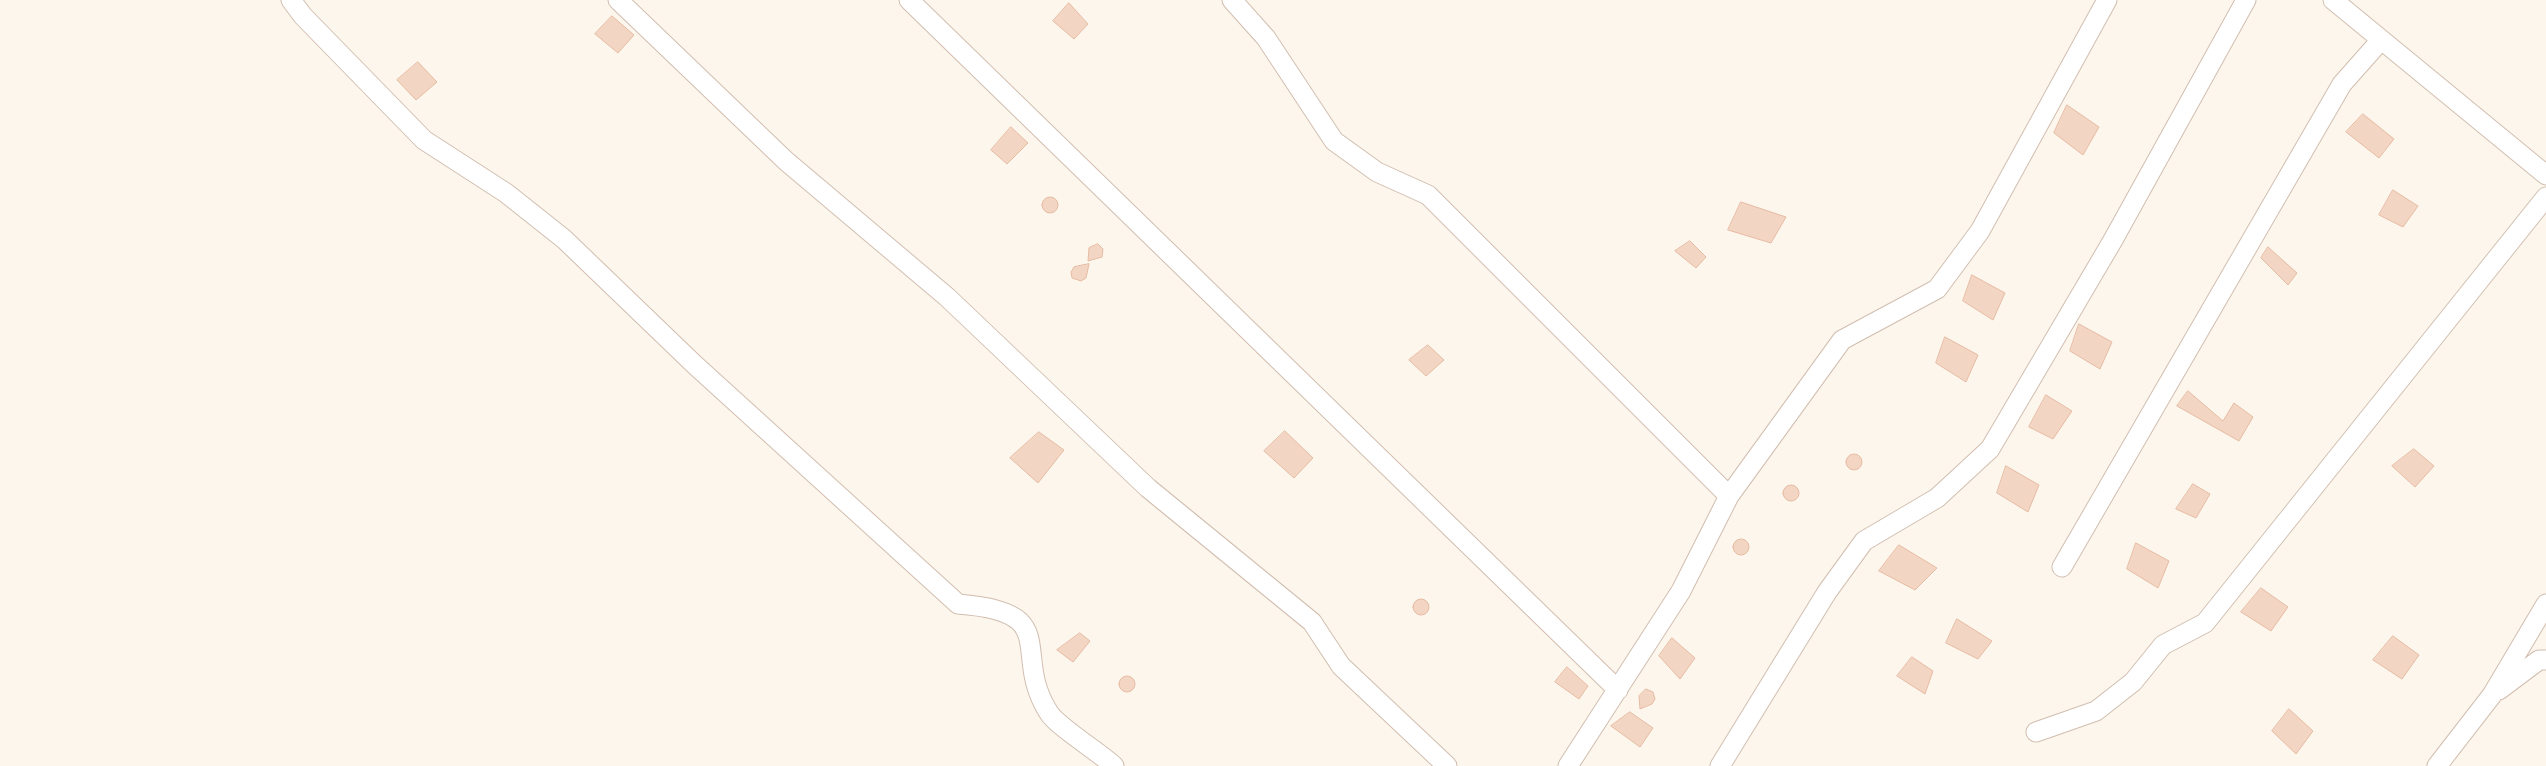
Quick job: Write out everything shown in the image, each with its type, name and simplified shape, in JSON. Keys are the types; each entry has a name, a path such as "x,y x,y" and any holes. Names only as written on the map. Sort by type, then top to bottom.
{"street":[{"path":"291,0 303,16 424,140 506,193 564,239 695,366 958,604 990,606 1016,617 1029,633 1039,695 1051,715 1114,766"},
{"path":"618,0 786,161 947,297 1148,488 1312,622 1341,666 1447,766"},
{"path":"909,0 1618,690"},
{"path":"1232,0 1266,38 1334,141 1377,172 1428,195 1729,496"},
{"path":"1568,766 1681,591 1729,496 1842,340 1937,290 1980,231 2107,0"},
{"path":"1720,766 1827,592 1864,541 1937,498 1990,450 2113,240 2246,0"},
{"path":"2333,0 2546,176"},
{"path":"2062,567 2342,84 2381,40"},
{"path":"2036,732 2096,711 2132,682 2163,645 2205,623 2546,197"},
{"path":"2437,766 2492,695 2546,604"},
{"path":"2492,695 2539,660 2546,660"}],"building":[{"path":"1069,3 1088,24 1074,39 1053,21"},
{"path":"612,16 634,35 618,53 595,34"},
{"path":"418,62 437,82 416,100 397,80"},
{"path":"2067,105 2099,127 2083,155 2054,133"},
{"path":"2363,114 2394,139 2379,158 2346,132"},
{"path":"1011,127 1028,143 1007,164 991,150"},
{"path":"2393,190 2418,206 2403,227 2379,215"},
{"path":"1050,197 1056,199 1058,205 1056,211 1050,213 1044,211 1042,205 1044,199"},
{"path":"1741,202 1786,217 1771,243 1728,230"},
{"path":"1690,241 1706,257 1696,268 1675,251"},
{"path":"1098,244 1103,249 1102,257 1088,261 1089,248"},
{"path":"2268,247 2297,273 2288,285 2261,258"},
{"path":"1089,264 1086,278 1081,281 1072,278 1071,272 1074,267"},
{"path":"1972,275 2005,293 1993,320 1963,301"},
{"path":"2079,324 2112,342 2100,369 2070,351"},
{"path":"1945,337 1978,355 1966,382 1936,363"},
{"path":"1428,345 1444,360 1426,376 1409,360"},
{"path":"2188,391 2223,421 2234,403 2253,417 2239,441 2177,406"},
{"path":"2046,395 2072,411 2053,439 2029,427"},
{"path":"1285,431 1313,458 1294,478 1264,451"},
{"path":"1039,432 1064,450 1038,483 1010,458"},
{"path":"2414,449 2434,466 2415,487 2392,466"},
{"path":"1854,454 1860,456 1862,462 1860,468 1854,470 1848,468 1846,462 1848,456"},
{"path":"2006,466 2039,485 2028,512 1997,493"},
{"path":"2193,484 2210,494 2196,518 2176,509"},
{"path":"1791,485 1797,487 1799,493 1797,499 1791,501 1785,499 1783,493 1785,487"},
{"path":"1741,539 1747,541 1749,547 1747,553 1741,555 1735,553 1733,547 1735,541"},
{"path":"2136,543 2169,561 2158,588 2127,569"},
{"path":"1899,545 1937,568 1915,590 1879,571"},
{"path":"2261,588 2288,607 2271,631 2241,612"},
{"path":"1421,599 1427,601 1429,607 1427,613 1421,615 1415,613 1413,607 1415,601"},
{"path":"1957,619 1992,641 1978,659 1946,643"},
{"path":"1080,633 1090,641 1073,662 1057,650"},
{"path":"2393,636 2419,655 2402,679 2373,660"},
{"path":"1672,638 1695,658 1680,679 1659,656"},
{"path":"1912,657 1933,671 1925,694 1897,676"},
{"path":"1567,667 1588,686 1579,699 1555,682"},
{"path":"1127,676 1133,678 1135,684 1133,690 1127,692 1121,690 1119,684 1121,678"},
{"path":"1646,689 1653,692 1655,699 1652,704 1640,709 1639,696"},
{"path":"2289,709 2313,731 2296,754 2272,731"},
{"path":"1630,712 1653,728 1640,747 1611,726"}]}
